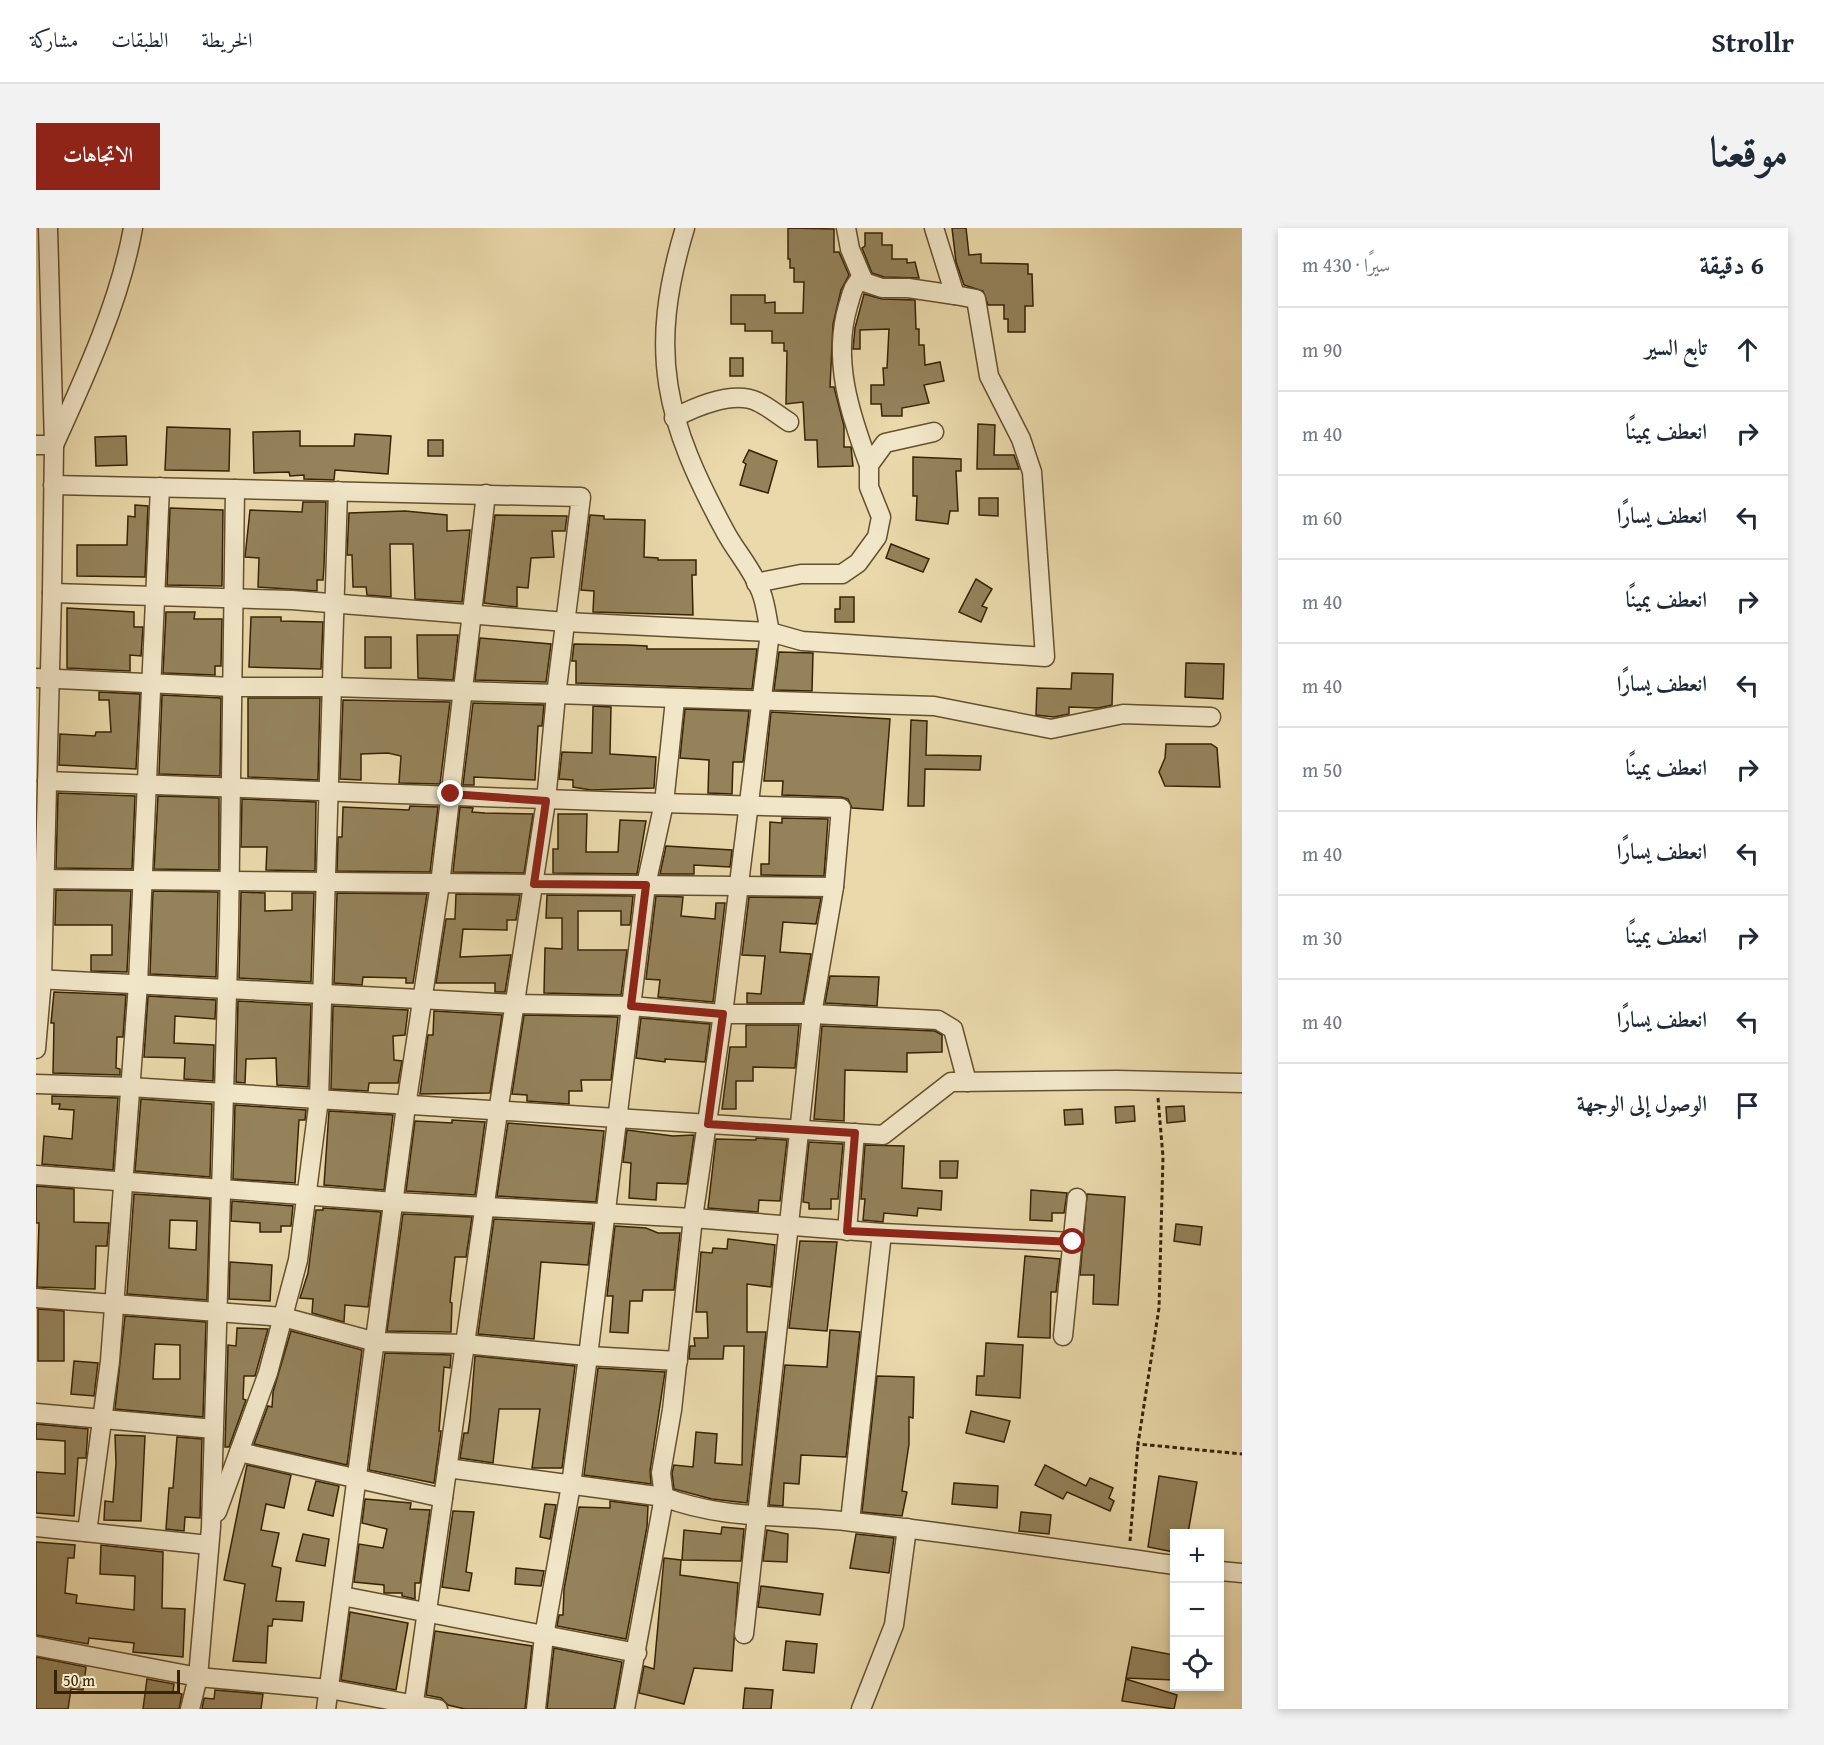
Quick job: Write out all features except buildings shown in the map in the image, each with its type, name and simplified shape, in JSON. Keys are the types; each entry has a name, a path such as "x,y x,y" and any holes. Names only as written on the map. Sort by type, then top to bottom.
{"street":[{"path":"36,1049 40,879 47,781 43,678 52,594 44,560 53,485 45,445 43,352 42,266 48,228"},
{"path":"45,445 80,388 127,258 133,228"},
{"path":"625,1709 664,1497 661,1473 678,1360 693,1218 723,1014 770,632 761,592 699,483 674,418 665,366 664,328 673,268 686,228"},
{"path":"52,594 335,603 566,622 770,632 802,641 1045,657 1032,472 1021,438 989,376 976,299 908,288 882,288 864,282 850,249 846,228"},
{"path":"934,228 955,295"},
{"path":"756,583 801,574 842,573 858,563 877,537 881,517 869,487 869,465 855,428 841,365 843,324 852,286 862,277"},
{"path":"674,418 700,404 740,398 756,401 789,423"},
{"path":"869,465 885,443 934,432"},
{"path":"53,485 581,497 556,695 546,801 498,1112 413,1707"},
{"path":"87,1532 114,1304 138,984 141,880 149,784 150,683 160,487"},
{"path":"190,1709 198,1677 210,1536 214,1429 230,881 235,489"},
{"path":"210,1536 268,1373 298,1260 319,1099 338,491"},
{"path":"326,1709 406,1106 440,884 458,743 460,692 486,495"},
{"path":"43,678 232,687 333,687 762,703 934,706 1051,729 1123,714 1211,717"},
{"path":"536,1709 544,1636 571,1485 646,885 664,803 675,700"},
{"path":"47,781 451,794 546,801 841,808 834,887 812,1014 744,1634"},
{"path":"40,879 834,887"},
{"path":"39,979 323,992 515,1004 631,1006 723,1014 812,1014 938,1020 953,1029 967,1082"},
{"path":"36,1084 130,1087 883,1135 951,1082 1242,1083"},
{"path":"847,1231 855,1133"},
{"path":"36,1175 221,1187 395,1202 693,1218 847,1231 1073,1242"},
{"path":"1063,1336 1077,1198"},
{"path":"850,1521 882,1233"},
{"path":"36,1298 283,1317 376,1342 465,1344 588,1356 678,1360"},
{"path":"36,1413 214,1429"},
{"path":"239,1452 443,1498"},
{"path":"447,1468 664,1497 691,1508 757,1516 850,1521 1170,1564"},
{"path":"36,1527 87,1532 210,1536"},
{"path":"861,1709 894,1625 907,1528"},
{"path":"1224,1571 1242,1573"},
{"path":"342,1596 637,1653"},
{"path":"36,1646 198,1677 329,1689 413,1707 438,1709"}],"path":[{"path":"1129,1558 1138,1444 1159,1308 1163,1157 1156,1081"},
{"path":"1138,1444 1242,1454"}],"route":[{"path":"451,794 546,801 534,884 646,885 631,1006 723,1014 708,1124 855,1133 847,1231 1073,1242"}]}
